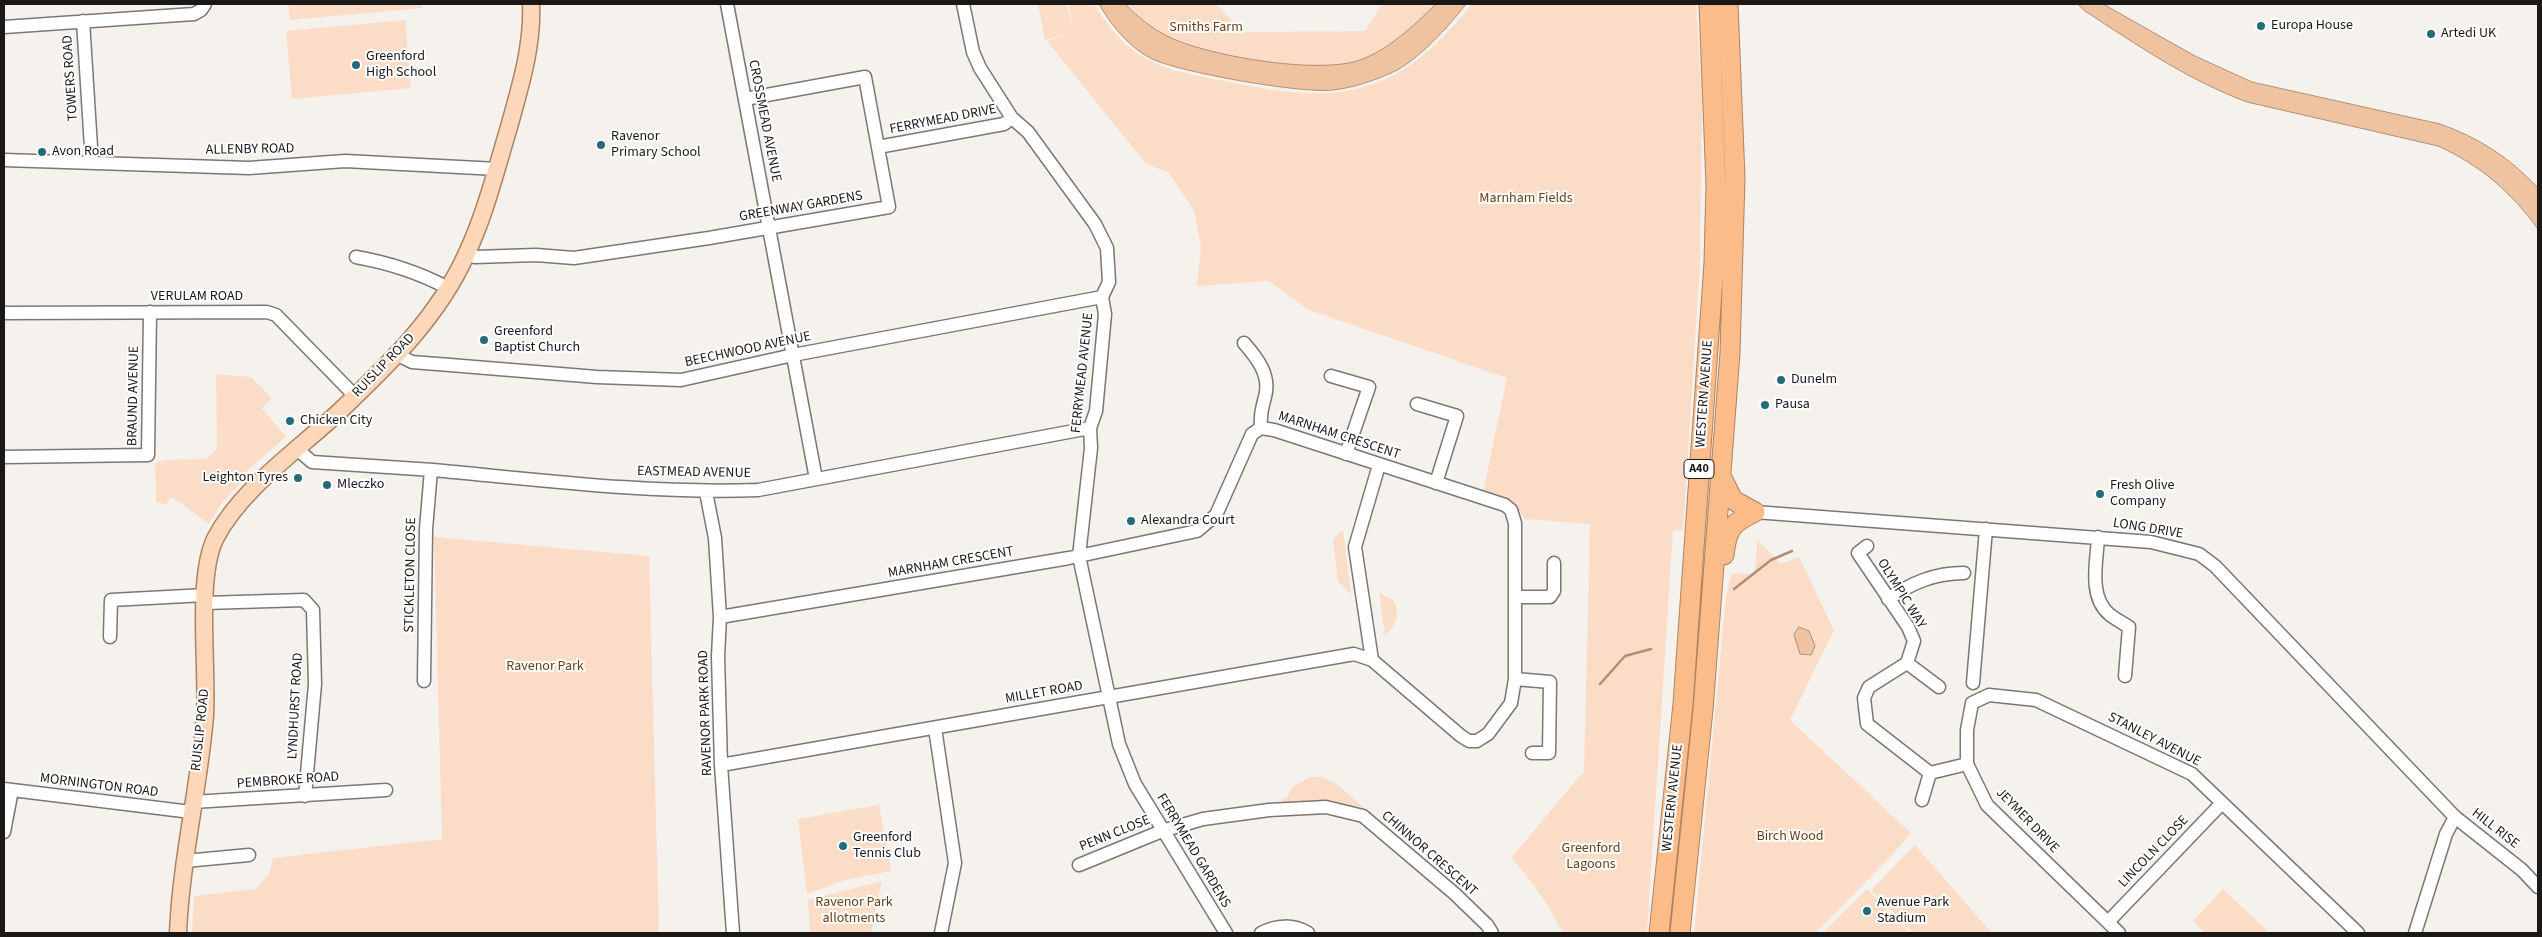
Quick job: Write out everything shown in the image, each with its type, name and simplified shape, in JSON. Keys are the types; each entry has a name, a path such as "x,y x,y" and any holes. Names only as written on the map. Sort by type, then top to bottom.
{"highway":[{"name":"WESTERN AVENUE","path":"1659,933 1683,704 1714,263 1716,185 1709,4"},
{"name":"WESTERN AVENUE","path":"1680,933 1703,710 1734,264 1734,160 1728,4"},
{"path":"1720,475 1733,500 1755,512"},
{"path":"1703,710 1727,534 1737,520 1755,512"}],"main road":[{"name":"RUISLIP ROAD","path":"178,933 185,861 205,711 205,599 208,561 214,542 226,519 255,488 398,355 424,323 448,288 466,255 497,169 526,63 531,4"}],"street":[{"path":"4,27 194,14 202,10 205,4"},
{"name":"CROSSMEAD AVENUE","path":"727,4 816,479"},
{"name":"FERRYMEAD AVENUE","path":"963,4 973,52 980,68 1012,118 1028,132 1102,236 1109,261 1109,282 1102,297 1106,314 1096,411 1090,428 1091,448 1079,556 1107,696 1119,744 1135,784"},
{"name":"TOWERS ROAD","path":"83,21 92,163"},
{"name":"GREENWAY GARDENS","path":"466,255 574,258 889,207 865,77 745,99"},
{"name":"FERRYMEAD DRIVE","path":"878,148 1004,124 1012,118"},
{"name":"ALLENBY ROAD","path":"4,160 249,168 345,161 497,169"},
{"path":"356,257 386,262 418,272 448,288"},
{"name":"BEECHWOOD AVENUE","path":"398,355 412,362 597,377 681,380 793,356 1102,297"},
{"name":"BRAUND AVENUE","path":"4,457 148,455 150,312"},
{"name":"VERULAM ROAD","path":"4,313 267,312 276,315 355,396"},
{"path":"1244,343 1260,361 1265,378 1266,395 1260,417 1261,428"},
{"path":"1331,376 1370,388 1346,454"},
{"path":"1417,404 1457,416 1436,482"},
{"name":"EASTMEAD AVENUE","path":"297,449 312,462 431,470 539,481 706,492 758,490 1090,428"},
{"name":"MARNHAM CRESCENT","path":"720,617 1079,556 1197,531 1216,515 1252,434 1261,428 1274,430 1436,482 1505,505 1511,510 1515,523 1514,680 1511,703 1488,734 1477,741 1469,742 1372,660"},
{"path":"1372,660 1355,547 1380,465"},
{"name":"STICKLETON CLOSE","path":"424,681 426,529 431,470"},
{"name":"RAVENOR PARK ROAD","path":"706,492 715,538 720,617 718,656 721,765 733,933"},
{"name":"LONG DRIVE","path":"1755,512 2098,537 2174,546 2199,554 2215,566 2455,816"},
{"path":"1973,682 1986,529"},
{"path":"2098,537 2095,588 2099,601 2108,613 2129,627 2125,676"},
{"name":"OLYMPIC WAY","path":"1867,546 1858,553 1908,627 1914,641 1907,662"},
{"path":"1515,597 1550,598 1554,591 1554,563"},
{"path":"1888,599 1908,586 1926,578 1949,573 1964,573"},
{"path":"110,637 112,600 205,599"},
{"name":"LYNDHURST ROAD","path":"205,599 304,600 310,603 313,610 315,684 305,796"},
{"name":"MILLET ROAD","path":"721,765 1354,654 1372,660"},
{"path":"1930,773 1867,724 1864,698 1869,687 1907,662 1939,687"},
{"path":"1514,680 1550,682 1549,753 1532,753"},
{"name":"STANLEY AVENUE","path":"1972,704 1989,695 2036,700 2192,774 2358,933"},
{"name":"JEYMER DRIVE","path":"1972,704 1967,730 1967,764 1987,805 2119,933"},
{"path":"935,728 955,863 941,933"},
{"path":"1930,773 1967,764"},
{"path":"1922,800 1930,773"},
{"name":"FERRYMEAD GARDENS","path":"1135,784 1226,933"},
{"path":"4,832 8,790"},
{"name":"MORNINGTON ROAD","path":"8,790 192,807"},
{"name":"PEMBROKE ROAD","path":"192,807 386,790"},
{"name":"LINCOLN CLOSE","path":"2108,922 2222,803"},
{"name":"CHINNOR CRESCENT","path":"1162,831 1203,819 1270,810 1326,807 1363,816 1455,894 1487,925 1492,933"},
{"path":"2415,933 2446,834 2455,816"},
{"name":"HILL RISE","path":"2455,816 2522,870 2538,887"},
{"name":"PENN CLOSE","path":"1079,865 1162,831"},
{"path":"185,861 249,855"},
{"path":"1261,933 1282,926 1298,928 1308,933"}],"green space":[{"path":"288,4 422,4 423,8 290,20"},
{"name":"Marnham Fields","path":"1038,4 1067,4 1074,33 1069,4 1094,4 1110,28 1128,46 1149,60 1175,71 1263,88 1302,93 1337,92 1371,85 1404,69 1438,42 1472,4 1696,4 1702,99 1700,263 1683,531 1673,530 1647,933 1563,933 1540,894 1511,858 1584,771 1590,524 1525,519 1512,500 1483,492 1507,378 1309,310 1269,281 1197,286 1201,247 1194,210 1169,173 1146,164 1047,41 1068,34 1045,40"},
{"name":"Smiths Farm","path":"1125,4 1216,4 1243,32 1365,31 1382,4 1439,4 1383,53 1325,70 1211,56 1158,34"},
{"path":"405,20 411,88 292,99 286,31"},
{"path":"216,374 251,377 272,398 262,408 286,437 242,475 242,482 221,504 209,524 172,497 165,505 156,502 155,463 165,460 206,459 217,449"},
{"path":"1343,530 1351,594 1338,581 1333,540"},
{"name":"Ravenor Park","path":"434,537 649,556 659,933 192,933 194,896 255,889 269,874 273,858 442,839"},
{"name":"Birch Wood","path":"1757,539 1781,564 1799,557 1834,630 1790,720 1911,833 1893,854 1815,933 1694,933 1726,596 1732,573 1755,574"},
{"path":"1379,592 1393,600 1397,610 1396,619 1385,636"},
{"path":"1310,777 1318,777 1333,782 1364,808 1361,811 1351,807 1323,802 1282,804 1281,801 1287,797 1292,787"},
{"name":"Greenford Tennis Club","path":"879,805 891,871 845,880 807,894 798,819"},
{"path":"1915,845 1992,933 1913,933 1871,890"},
{"name":"Ravenor Park allotments","path":"882,881 871,933 810,933 808,900"},
{"name":"Avenue Park Stadium","path":"1867,889 1910,933 1823,933"},
{"path":"2223,889 2270,933 2205,933 2193,921"}],"shaded area":[{"path":"1099,4 1125,4 1161,33 1207,50 1261,61 1315,65 1338,64 1368,57 1400,37 1436,4 1466,4 1432,43 1401,68 1355,86 1333,90 1318,90 1296,89 1240,81 1164,64 1150,58 1134,47 1109,20"},
{"path":"2078,4 2103,4 2195,56 2252,82 2440,124 2454,129 2480,142 2505,158 2538,188 2538,229 2506,191 2494,181 2468,162 2438,146 2247,102 2204,83 2163,61 2085,11"},
{"path":"1799,627 1809,631 1815,646 1811,655 1800,654 1794,635"}],"waterway":[{"path":"1734,589 1771,560 1792,551"},
{"path":"1600,684 1625,656 1651,649"}],"place":[{"name":"Europa House","path":"2261,26"},
{"name":"Artedi UK","path":"2431,34"},
{"name":"Greenford High School","path":"356,65"},
{"name":"Ravenor Primary School","path":"601,145"},
{"name":"Avon Road","path":"42,152"},
{"name":"Greenford Baptist Church","path":"484,340"},
{"name":"Dunelm","path":"1781,380"},
{"name":"Pausa","path":"1765,405"},
{"name":"Chicken City","path":"290,421"},
{"name":"Leighton Tyres","path":"298,478"},
{"name":"Mleczko","path":"327,485"},
{"name":"Fresh Olive Company","path":"2100,494"},
{"name":"Alexandra Court","path":"1131,521"},
{"name":"Greenford Tennis Club","path":"843,846"},
{"name":"Avenue Park Stadium","path":"1867,911"}],"park label":[{"name":"Greenford Lagoons","path":"1591,858"}]}
